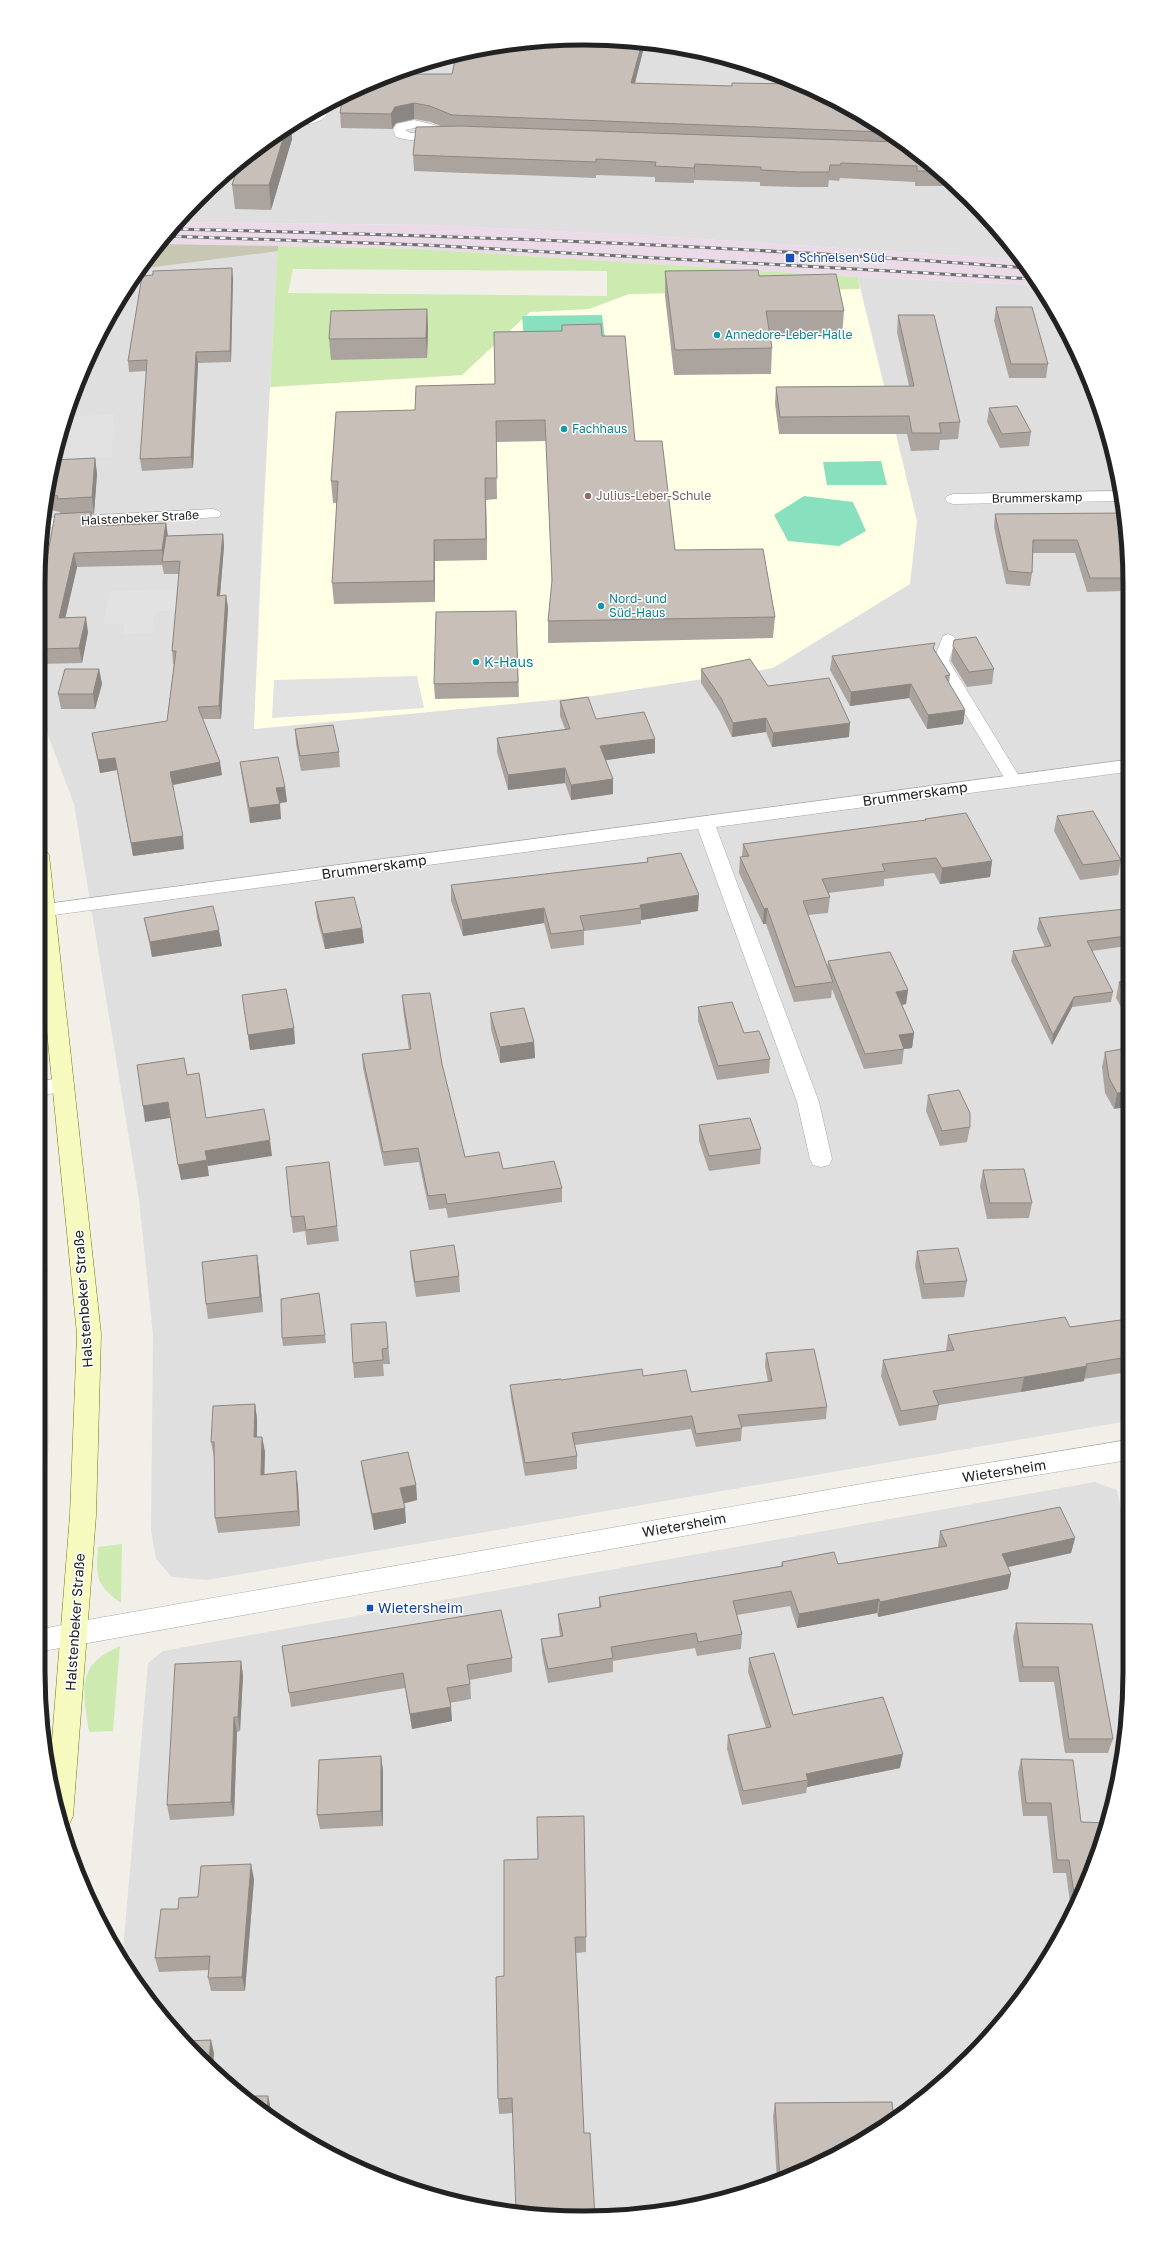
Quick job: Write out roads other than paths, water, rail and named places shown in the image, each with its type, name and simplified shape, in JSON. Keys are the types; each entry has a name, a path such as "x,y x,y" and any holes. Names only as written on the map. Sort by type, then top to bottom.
{"street":[{"path":"447,136 461,136"},
{"name":"Brummerskamp","path":"953,499 1115,496"},
{"name":"Halstenbeker Straße","path":"49,523 213,514"},
{"name":"Brummerskamp","path":"45,911 1123,766"},
{"path":"705,823 808,1102 821,1159"},
{"name":"Halstenbeker Straße","path":"45,936 63,1085 89,1334 89,1378 76,1633 60,1801"},
{"path":"45,1087 63,1085"},
{"name":"Wietersheim","path":"45,1640 867,1493 1123,1451"}],"lane":[{"path":"948,639 941,661 1014,781"}],"railway":[{"path":"179,229 600,242 813,253 1020,267"},
{"path":"173,236 424,245 1028,279"}],"place":[{"name":"Schnelsen Süd","path":"790,258"},
{"name":"Annedore-Leber-Halle","path":"717,335"},
{"name":"Fachhaus","path":"564,429"},
{"name":"Julius-Leber-Schule","path":"588,496"},
{"name":"Nord- und Süd-Haus","path":"601,606"},
{"name":"K-Haus","path":"476,662"},
{"name":"Wietersheim","path":"370,1608"}]}
